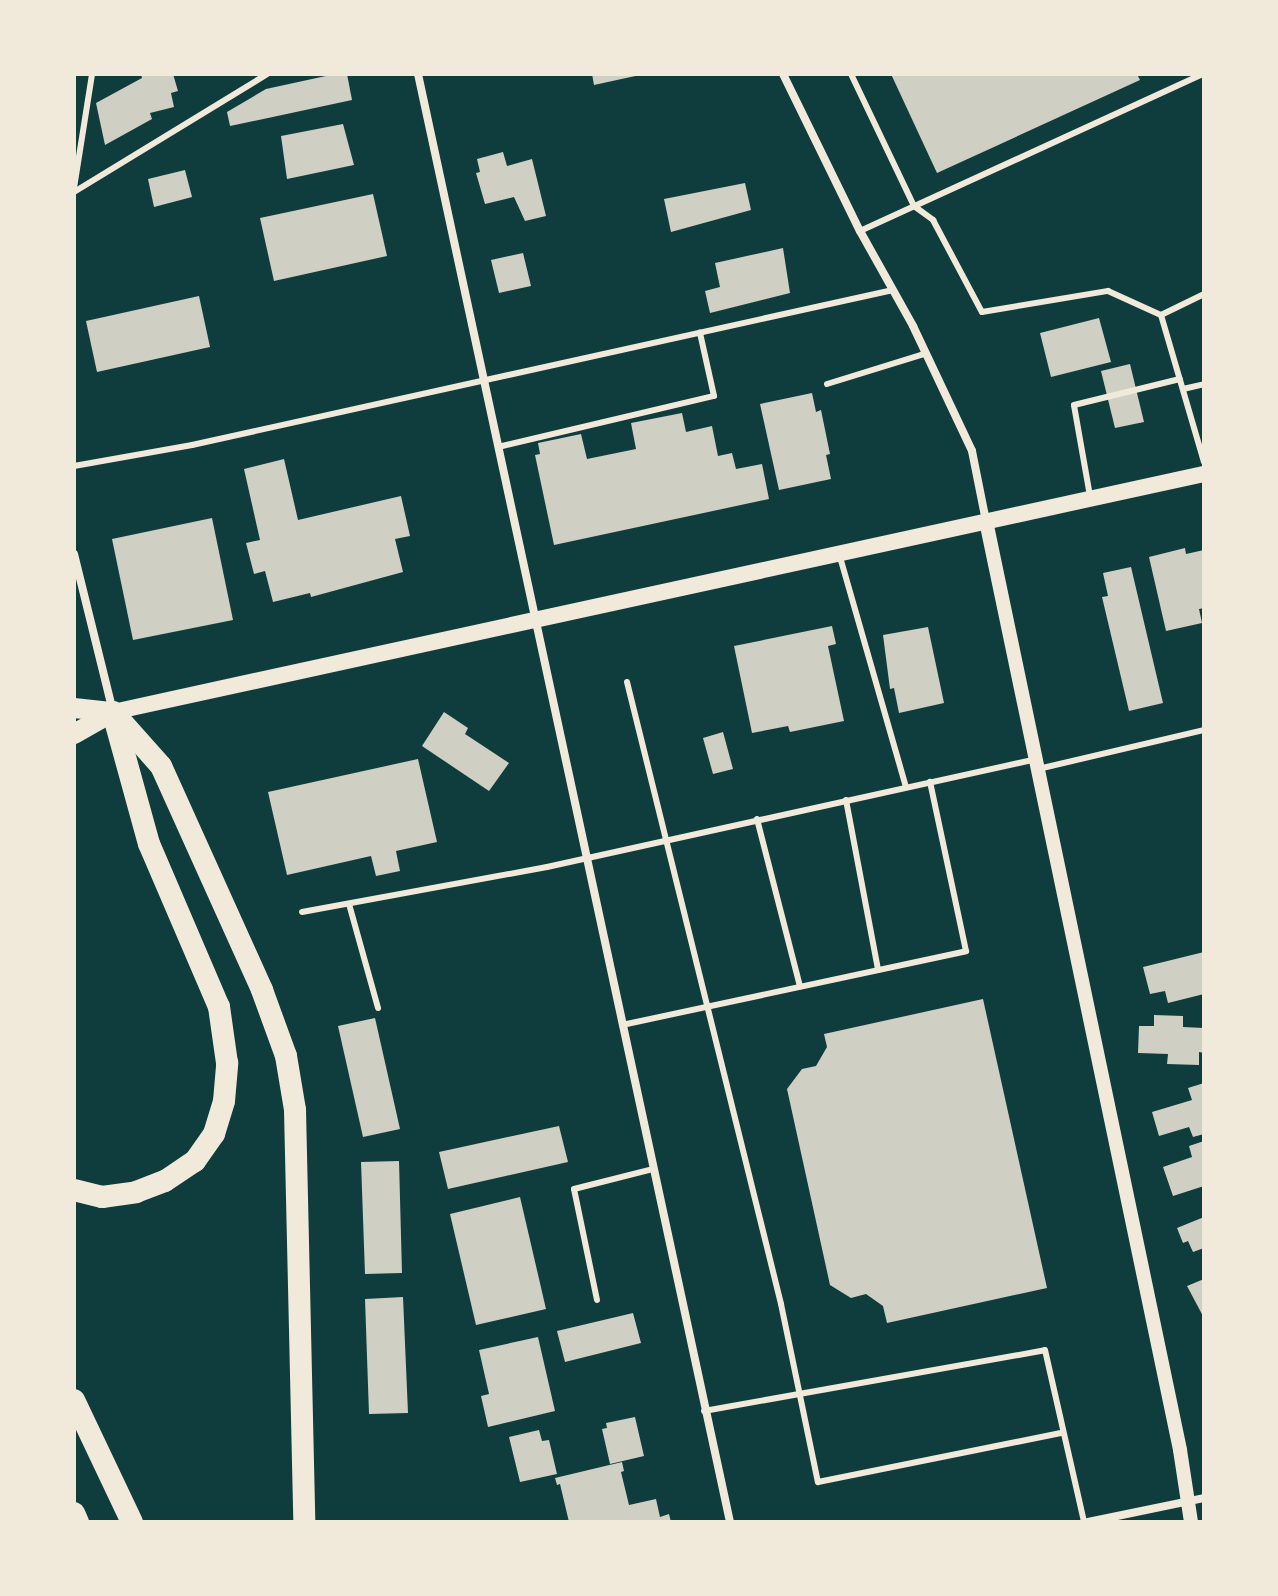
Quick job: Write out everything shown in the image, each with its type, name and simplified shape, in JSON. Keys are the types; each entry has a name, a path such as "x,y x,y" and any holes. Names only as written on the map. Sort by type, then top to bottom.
{"highway":[{"path":"74,1190 102,1197 136,1192 165,1181 195,1161 214,1134 224,1101 227,1063 219,1007 149,844 113,712"},
{"path":"113,712 161,766 262,990 286,1056 295,1110 304,1522"},
{"path":"74,1400 132,1522"},
{"path":"74,1513 78,1522"}],"main road":[{"path":"74,734 113,712 1204,474"},
{"path":"74,708 113,712"}],"street":[{"path":"418,74 730,1522"},
{"path":"783,74 972,451 1180,1450 1191,1522"},
{"path":"74,554 113,712"},
{"path":"1086,1522 1204,1498"}],"lane":[{"path":"74,190 92,74"},
{"path":"74,190 267,74"},
{"path":"851,74 914,206 933,220 982,312 1108,291 1161,315 1204,462"},
{"path":"860,231 1203,74"},
{"path":"74,466 192,445 893,290"},
{"path":"1161,315 1204,294"},
{"path":"498,447 714,396 700,333"},
{"path":"827,384 924,354"},
{"path":"1090,499 1074,405 1180,379"},
{"path":"1183,389 1204,384"},
{"path":"839,554 906,787"},
{"path":"627,682 709,1007 818,1482 1062,1433"},
{"path":"302,912 547,867 906,787 1204,730"},
{"path":"622,1025 966,951 930,782"},
{"path":"846,800 878,970"},
{"path":"757,819 800,987"},
{"path":"349,904 378,1008"},
{"path":"597,1300 574,1189 653,1169"},
{"path":"704,1411 1045,1350 1062,1433 1086,1522"}],"building":[{"path":"141,74 173,74 178,91 171,93 174,107 150,113 152,119 105,145 96,103 142,78"},
{"path":"347,74 352,100 230,126 227,112 266,89"},
{"path":"592,74 640,74 640,75 594,85"},
{"path":"891,74 1137,74 1140,80 937,173"},
{"path":"343,124 354,165 287,179 281,136"},
{"path":"503,152 507,166 532,159 546,216 525,221 514,197 485,204 476,173 480,172 477,159"},
{"path":"185,170 192,197 154,207 148,179"},
{"path":"745,183 751,210 671,232 664,199"},
{"path":"373,194 387,256 274,281 260,218"},
{"path":"783,248 790,293 710,313 705,291 720,287 715,263"},
{"path":"523,253 531,286 499,293 491,260"},
{"path":"199,296 210,347 97,372 86,321"},
{"path":"1099,318 1111,362 1051,377 1040,333"},
{"path":"1130,364 1144,422 1115,428 1101,371"},
{"path":"812,393 816,412 821,410 830,454 826,455 831,479 779,490 760,404"},
{"path":"682,413 686,432 712,426 718,456 732,453 736,469 762,464 769,499 554,545 535,455 540,454 538,443 581,434 587,459 636,449 631,423"},
{"path":"284,459 298,520 401,496 410,536 395,539 403,572 311,597 310,593 273,602 265,571 254,574 246,543 260,540 244,469"},
{"path":"212,518 233,620 133,640 112,539"},
{"path":"1185,548 1186,554 1204,550 1204,608 1199,609 1202,623 1166,631 1149,557"},
{"path":"1131,567 1163,703 1129,711 1102,597 1108,596 1103,573"},
{"path":"832,626 836,644 828,646 844,721 790,732 788,726 752,733 734,646"},
{"path":"928,627 944,703 899,713 894,688 890,689 883,635"},
{"path":"444,712 468,728 465,734 509,763 489,791 422,746"},
{"path":"723,732 733,769 713,774 703,738"},
{"path":"418,759 437,842 396,851 400,871 376,876 371,856 287,875 268,792"},
{"path":"1204,952 1204,994 1168,1003 1165,991 1150,994 1143,967"},
{"path":"983,999 1047,1288 887,1323 883,1306 866,1294 851,1298 830,1285 787,1089 802,1069 816,1066 827,1047 824,1034"},
{"path":"1154,1015 1183,1016 1183,1027 1204,1028 1204,1053 1199,1052 1199,1065 1167,1064 1168,1054 1138,1053 1139,1026 1154,1026"},
{"path":"375,1018 400,1129 363,1137 338,1026"},
{"path":"1204,1083 1204,1134 1193,1137 1189,1127 1159,1136 1152,1112 1192,1100 1188,1088"},
{"path":"559,1126 568,1162 448,1189 439,1152"},
{"path":"1204,1141 1204,1186 1173,1196 1163,1167 1192,1157 1189,1146"},
{"path":"399,1161 402,1273 365,1274 361,1162"},
{"path":"520,1197 546,1309 476,1325 450,1214"},
{"path":"1204,1217 1204,1248 1193,1252 1188,1241 1183,1243 1177,1228"},
{"path":"1204,1279 1204,1318 1187,1286"},
{"path":"403,1297 408,1413 369,1414 365,1299"},
{"path":"633,1313 641,1343 565,1362 557,1331"},
{"path":"538,1337 555,1411 488,1427 481,1396 489,1394 479,1350"},
{"path":"635,1417 644,1456 610,1464 602,1429 607,1428 606,1423"},
{"path":"539,1430 542,1441 549,1440 557,1474 520,1482 509,1437"},
{"path":"622,1462 624,1471 621,1472 629,1505 656,1499 660,1517 669,1514 671,1522 569,1522 560,1484 557,1485 555,1478"}]}
